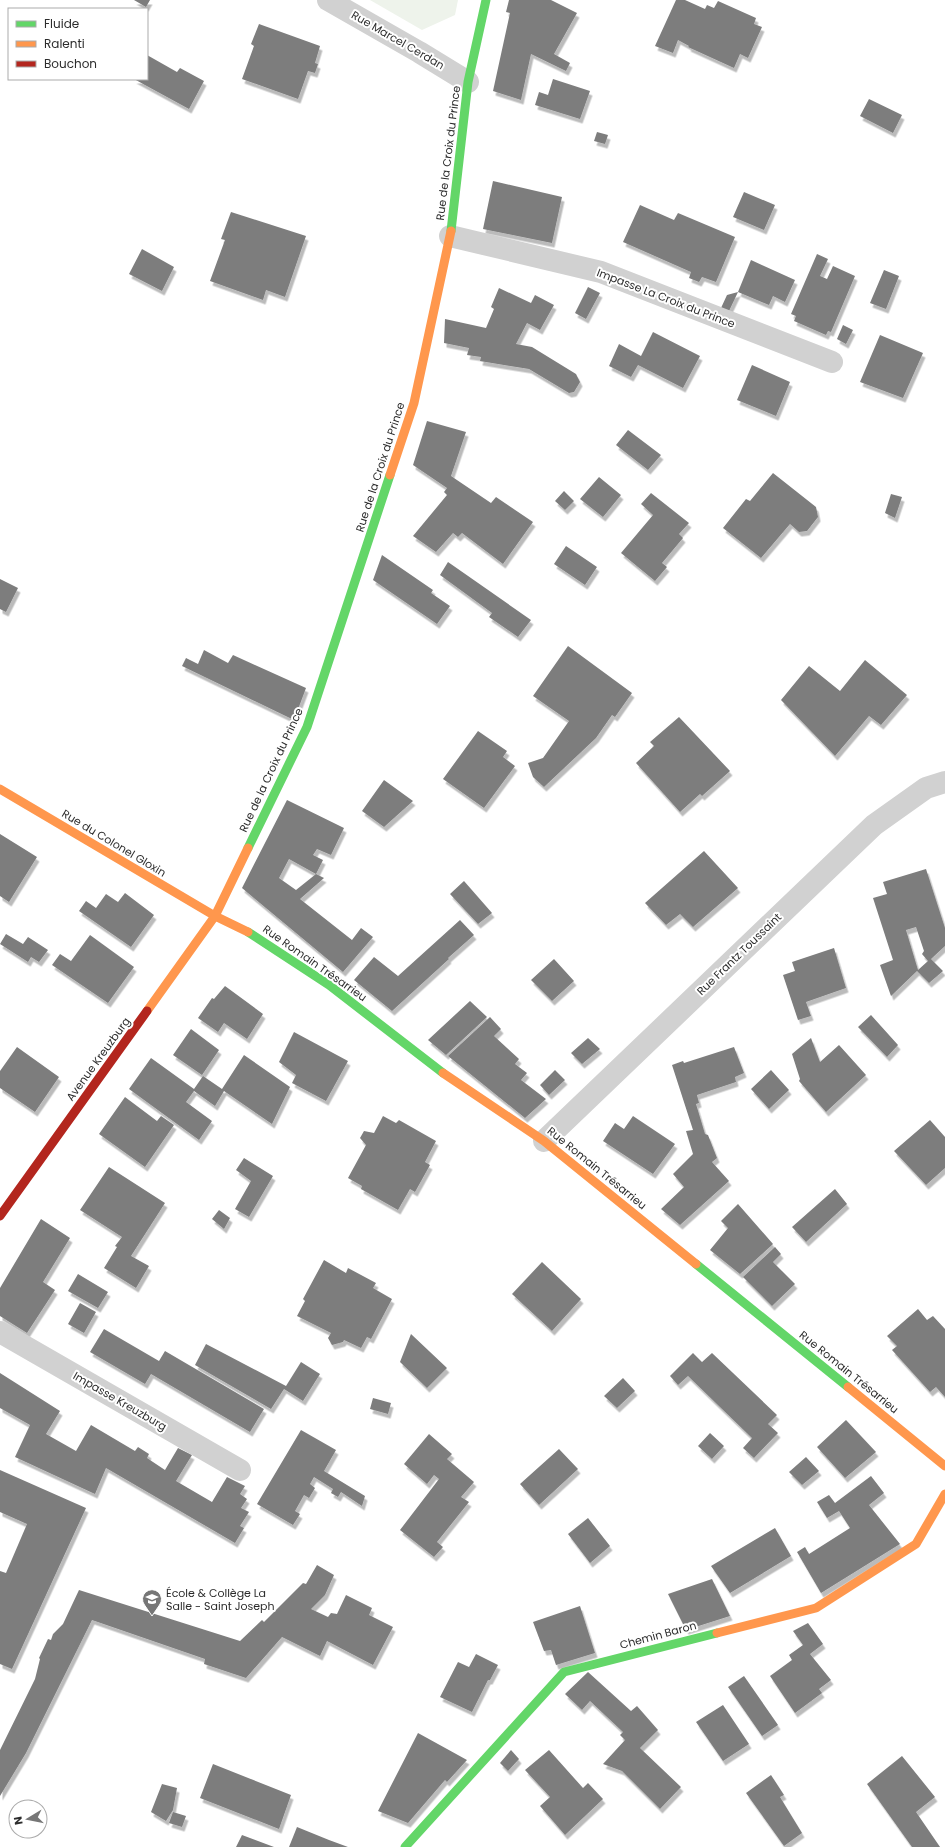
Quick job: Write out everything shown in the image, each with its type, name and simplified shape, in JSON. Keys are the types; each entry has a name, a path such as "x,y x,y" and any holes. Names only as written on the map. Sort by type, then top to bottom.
{"street":[{"name":"Rue Marcel Cerdan","path":"328,0 468,82"},
{"name":"Rue de la Croix du Prince","path":"215,916 307,727 414,403 450,236 468,82 486,0"},
{"name":"Impasse La Croix du Prince","path":"450,236 601,272 832,362"},
{"name":"Rue Frantz Toussaint","path":"544,1141 874,825 926,788 945,782"},
{"name":"Rue du Colonel Gloxin","path":"0,789 215,916"},
{"name":"Rue Romain Trésarrieu","path":"215,916 247,931 329,984 448,1077 544,1141 945,1466"},
{"name":"Avenue Kreuzburg","path":"0,1216 215,916"},
{"name":"Impasse Kreuzburg","path":"0,1332 240,1470"},
{"name":"Chemin Baron","path":"405,1847 564,1672 816,1608 916,1544 945,1494"}],"shaded area":[{"path":"370,0 458,0 455,15 422,30"}],"building":[{"path":"134,0 150,0 146,7"},
{"path":"509,0 551,0 577,13 554,54 570,63 566,71 531,54 521,100 493,91 510,13 506,12"},
{"path":"676,0 685,0 705,9 707,5 714,8 718,1 756,18 754,24 762,27 748,58 740,54 734,68 688,47 689,46 678,40 673,53 655,46"},
{"path":"259,24 320,46 315,63 318,64 315,73 308,71 298,99 242,79 254,46 251,44"},
{"path":"148,56 177,72 180,68 204,81 189,109 136,80 148,80"},
{"path":"553,79 590,91 580,119 535,105 539,92 548,95"},
{"path":"869,99 902,115 893,133 860,116"},
{"path":"597,132 608,135 605,144 594,141"},
{"path":"493,181 562,197 552,243 483,229"},
{"path":"744,192 775,205 764,230 733,217"},
{"path":"640,205 674,220 678,213 735,237 716,282 702,277 699,282 689,278 691,272 623,242"},
{"path":"231,212 306,236 285,297 266,290 263,300 210,281 225,240 221,239"},
{"path":"142,249 174,267 162,291 129,274"},
{"path":"817,254 828,259 820,276 827,279 833,266 855,276 831,332 828,331 826,335 794,321 796,316 791,314"},
{"path":"751,260 795,280 785,302 773,296 769,305 738,292"},
{"path":"884,270 899,276 886,309 870,303"},
{"path":"588,287 600,293 586,319 575,313"},
{"path":"499,288 531,303 535,295 554,305 540,330 527,323 516,344 532,347 576,374 580,382 574,392 569,393 529,369 480,361 481,357 467,355 469,348 444,343 445,319 486,328 494,309 491,307"},
{"path":"738,292 729,311 721,308 727,295"},
{"path":"843,325 853,330 846,344 837,339"},
{"path":"653,332 700,356 683,388 638,365 631,377 609,366 619,344 641,356"},
{"path":"880,335 923,353 903,398 860,382"},
{"path":"752,365 790,382 776,416 737,400"},
{"path":"427,421 466,432 451,476 491,503 496,497 533,522 503,564 462,533 458,537 453,533 436,552 413,536 447,495 444,492 447,488 413,465"},
{"path":"628,430 661,455 648,470 616,445"},
{"path":"773,473 816,507 818,517 807,531 799,532 790,524 761,558 723,528 746,499 750,501"},
{"path":"599,477 621,495 603,517 580,499"},
{"path":"564,491 574,501 565,510 555,501"},
{"path":"651,493 689,523 679,534 683,538 662,563 667,567 655,581 621,553 653,515 641,504"},
{"path":"891,494 902,497 895,518 885,513"},
{"path":"566,546 597,567 585,585 554,564"},
{"path":"382,555 433,590 431,593 450,606 437,624 373,580"},
{"path":"448,562 531,620 518,637 489,617 492,613 440,575"},
{"path":"0,579 18,588 6,612 0,609"},
{"path":"568,646 632,693 615,717 612,715 596,738 544,787 533,777 528,763 543,758 569,721 533,696"},
{"path":"204,650 228,663 233,655 306,688 294,720 182,666 186,658 198,664"},
{"path":"865,660 907,695 881,725 869,716 835,756 781,700 809,666 840,691"},
{"path":"679,717 730,771 702,796 700,794 680,812 636,763 654,746 650,742"},
{"path":"478,731 507,751 503,757 515,766 484,808 443,779"},
{"path":"384,780 413,801 384,827 362,811"},
{"path":"287,800 344,828 331,855 317,849 313,855 323,860 316,874 324,878 300,899 352,940 361,928 373,937 343,972 242,888","holes":["289,859 316,874 296,890 279,878"]},
{"path":"0,834 37,857 9,902 0,896"},
{"path":"704,851 738,888 693,927 680,914 666,925 645,903"},
{"path":"926,869 945,928 945,946 931,959 943,971 929,983 917,971 891,996 880,965 893,960 873,898 887,894 883,882","holes":["916,927 924,951 922,954 928,961 918,970 906,930"]},
{"path":"464,881 492,913 478,924 450,894"},
{"path":"125,893 154,915 131,947 79,911 86,901 96,908 106,894 118,902"},
{"path":"460,920 474,935 392,1011 354,980 374,957 398,976"},
{"path":"6,934 23,944 28,937 48,950 39,962 31,957 28,962 0,944"},
{"path":"90,935 134,967 108,1003 52,965 60,954 71,961"},
{"path":"834,948 846,988 806,1002 811,1016 798,1020 783,975 795,971 792,962"},
{"path":"554,959 574,981 552,1001 531,980"},
{"path":"225,986 263,1014 247,1039 224,1023 218,1032 198,1018 212,998 214,999"},
{"path":"470,1001 487,1017 446,1055 428,1040"},
{"path":"871,1015 898,1045 887,1057 858,1027"},
{"path":"490,1017 501,1029 494,1036 519,1059 515,1064 527,1073 521,1080 546,1099 525,1118 448,1056"},
{"path":"191,1029 219,1050 202,1075 173,1055"},
{"path":"294,1032 348,1061 326,1101 292,1083 296,1075 279,1062"},
{"path":"588,1038 600,1049 582,1064 571,1053"},
{"path":"811,1038 820,1062 839,1045 866,1075 826,1112 799,1081 800,1079 792,1054"},
{"path":"17,1047 59,1077 35,1112 0,1088 0,1071"},
{"path":"734,1047 744,1073 735,1077 736,1082 697,1095 699,1103 696,1104 705,1134 708,1135 717,1158 712,1162 729,1181 680,1225 661,1209 684,1187 673,1174 693,1154 686,1131 693,1130 672,1065 683,1061 684,1063"},
{"path":"244,1055 290,1087 272,1124 224,1091 215,1106 194,1091 186,1102 212,1121 199,1140 129,1089 151,1058 194,1089 203,1076 222,1089"},
{"path":"555,1070 565,1080 549,1095 540,1085"},
{"path":"771,1070 789,1090 769,1109 751,1089"},
{"path":"125,1097 157,1121 161,1116 174,1125 145,1167 99,1134"},
{"path":"383,1116 396,1123 399,1120 436,1141 425,1162 430,1165 415,1192 410,1189 398,1210 361,1189 362,1186 348,1178 366,1145 360,1138 364,1131 374,1133"},
{"path":"633,1116 675,1144 653,1174 603,1141 615,1123 624,1129"},
{"path":"930,1120 945,1137 945,1168 926,1185 894,1151"},
{"path":"244,1158 273,1176 249,1217 235,1209 251,1181 236,1170"},
{"path":"109,1167 165,1203 131,1256 149,1266 136,1288 104,1268 117,1247 115,1246 122,1237 80,1210"},
{"path":"835,1189 847,1204 806,1242 792,1227"},
{"path":"738,1204 773,1244 740,1274 710,1250 728,1228 721,1221"},
{"path":"219,1210 230,1218 224,1229 212,1219"},
{"path":"41,1219 70,1238 43,1282 55,1290 27,1333 0,1316 0,1288"},
{"path":"775,1247 781,1254 773,1262 795,1284 772,1306 743,1277"},
{"path":"324,1260 346,1273 348,1268 376,1283 373,1288 392,1299 371,1339 367,1337 361,1348 344,1340 343,1342 332,1345 328,1338 331,1333 297,1316 305,1301 303,1299"},
{"path":"542,1262 581,1299 552,1331 512,1294"},
{"path":"78,1274 108,1292 98,1308 68,1291"},
{"path":"80,1303 96,1312 84,1333 68,1324"},
{"path":"918,1309 927,1320 933,1316 945,1329 945,1397 936,1387 930,1392 892,1350 897,1346 887,1336"},
{"path":"104,1329 159,1361 165,1351 264,1409 250,1432 151,1374 145,1384 90,1352"},
{"path":"411,1334 447,1368 427,1388 400,1362"},
{"path":"206,1344 286,1386 301,1362 320,1374 303,1401 284,1389 271,1409 195,1365"},
{"path":"693,1353 702,1362 712,1353 777,1415 768,1424 778,1433 754,1458 743,1448 752,1438 688,1376 678,1385 670,1376"},
{"path":"0,1373 60,1411 46,1434 76,1451 91,1425 135,1451 138,1447 149,1454 147,1458 165,1470 178,1448 192,1455 176,1481 212,1502 227,1477 245,1486 240,1494 247,1499 241,1508 249,1512 240,1526 244,1528 235,1543 106,1468 95,1494 15,1457 30,1425 0,1408"},
{"path":"623,1378 635,1391 617,1408 604,1396"},
{"path":"373,1398 391,1403 388,1414 370,1409"},
{"path":"846,1420 876,1452 845,1478 817,1447"},
{"path":"301,1430 336,1450 324,1471 365,1496 362,1506 341,1492 338,1497 331,1493 333,1489 314,1477 310,1484 315,1488 309,1498 304,1495 295,1511 300,1514 293,1525 257,1504"},
{"path":"710,1433 724,1446 712,1459 698,1446"},
{"path":"429,1434 452,1454 447,1459 474,1482 461,1497 469,1502 437,1542 443,1547 434,1557 400,1530 439,1479 434,1475 427,1484 404,1464"},
{"path":"559,1449 578,1469 539,1505 520,1484"},
{"path":"806,1457 819,1471 802,1485 789,1472"},
{"path":"0,1470 86,1508 12,1669 0,1664 0,1571 6,1573 27,1524 0,1512"},
{"path":"871,1476 884,1493 869,1505 900,1544 821,1593 797,1552 805,1547 809,1554 850,1528 839,1511 827,1518 817,1502 829,1495 835,1503"},
{"path":"588,1518 610,1546 590,1563 568,1534"},
{"path":"775,1528 791,1556 730,1593 711,1566"},
{"path":"317,1565 334,1575 325,1595 311,1609 328,1617 331,1613 337,1614 346,1595 372,1608 369,1615 393,1627 373,1665 327,1641 320,1656 282,1637 246,1678 204,1664 205,1659 92,1620 26,1753 0,1796 0,1750 35,1679 39,1658 48,1639 51,1640 53,1634 63,1624 79,1590 240,1641 262,1620 264,1622 303,1583 306,1584"},
{"path":"712,1579 730,1616 686,1630 668,1594"},
{"path":"580,1606 595,1653 556,1665 551,1650 544,1651 533,1622"},
{"path":"808,1623 823,1644 810,1654 831,1680 819,1689 822,1693 795,1713 770,1676 792,1660 789,1655 803,1645 793,1631"},
{"path":"476,1654 498,1665 490,1680 488,1680 472,1712 440,1697 458,1662 469,1667"},
{"path":"588,1672 631,1711 637,1706 658,1730 640,1748 681,1787 660,1809 622,1771 603,1764 625,1740 620,1735 623,1732 590,1701 582,1710 565,1694"},
{"path":"744,1676 778,1725 762,1736 728,1687"},
{"path":"723,1705 749,1744 723,1761 696,1722"},
{"path":"418,1733 467,1760 447,1782 445,1780 408,1823 378,1811"},
{"path":"511,1750 519,1759 508,1771 500,1763"},
{"path":"549,1750 583,1788 588,1783 603,1799 565,1835 540,1806 550,1797 525,1770"},
{"path":"902,1756 935,1797 916,1812 940,1847 912,1847 867,1784"},
{"path":"213,1764 291,1795 279,1829 200,1798"},
{"path":"771,1775 784,1795 780,1797 802,1833 784,1846 746,1793"},
{"path":"162,1784 177,1788 173,1810 166,1821 151,1812"},
{"path":"173,1812 186,1816 182,1827 169,1823"},
{"path":"297,1827 329,1840 348,1847 289,1847"},
{"path":"242,1835 274,1847 236,1847"}],"traffic: fast":[{"path":"451,231 468,82 486,0"},
{"path":"248,848 307,727 390,475"},
{"path":"248,932 329,985 443,1073"},
{"path":"696,1264 848,1387"},
{"path":"405,1847 564,1672 717,1633"}],"traffic: slow":[{"path":"390,475 414,403 451,231"},
{"path":"0,789 215,916 248,932"},
{"path":"147,1011 215,916 248,848"},
{"path":"443,1073 544,1141 696,1264"},
{"path":"848,1387 945,1466"},
{"path":"717,1633 816,1608 916,1544 945,1494"}],"traffic: jam":[{"path":"0,1216 147,1011"}],"place":[{"name":"École & Collège La Salle - Saint Joseph","path":"152,1616"}]}
